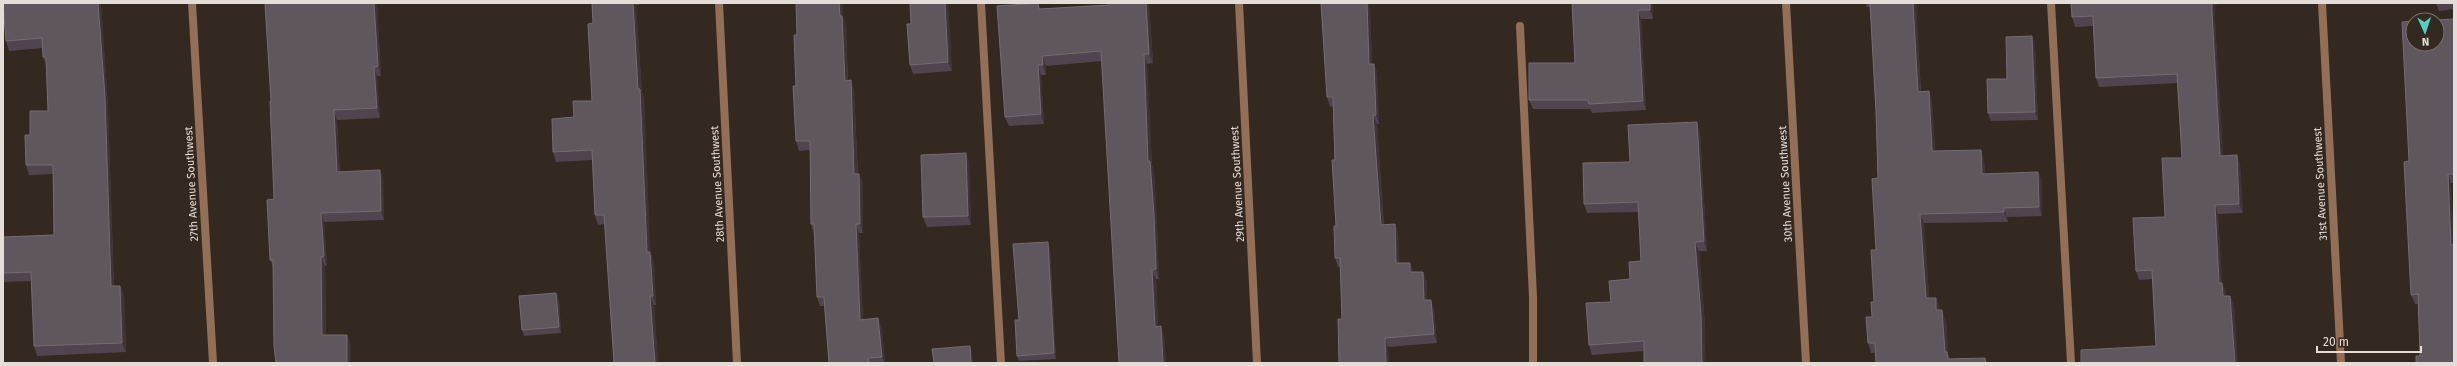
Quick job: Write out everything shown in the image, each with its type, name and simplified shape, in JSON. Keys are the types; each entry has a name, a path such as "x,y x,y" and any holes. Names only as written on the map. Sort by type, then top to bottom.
{"street":[{"name":"27th Avenue Southwest","path":"192,3 213,363"},
{"name":"28th Avenue Southwest","path":"719,3 737,363"},
{"path":"981,3 1001,363"},
{"name":"29th Avenue Southwest","path":"1239,3 1257,363"},
{"name":"30th Avenue Southwest","path":"1786,3 1806,363"},
{"path":"2051,3 2071,363"},
{"name":"31st Avenue Southwest","path":"2322,3 2341,363"},
{"path":"1520,26 1533,297 1533,363"}],"building":[{"path":"3,3 98,3 105,97 111,286 120,286 122,343 34,346 31,272 3,273 3,237 54,235 53,165 26,165 25,135 30,135 30,111 48,111 46,57 43,57 42,38 6,41"},
{"path":"265,3 374,3 378,66 374,67 377,108 334,110 337,172 380,170 381,211 321,213 324,256 321,257 322,335 347,335 347,363 276,363 274,346 273,260 270,260 267,200 274,199 271,101"},
{"path":"592,3 633,3 638,89 640,89 647,252 650,252 653,296 650,296 655,363 614,363 604,215 595,215 592,150 553,152 552,119 574,117 573,101 592,101 588,24 593,23"},
{"path":"796,3 839,3 840,16 842,16 845,81 851,80 854,174 859,174 860,224 856,224 860,320 878,318 882,357 868,358 869,363 829,363 824,297 817,297 814,224 811,224 810,141 796,141 793,86 796,86 794,35 797,35"},
{"path":"910,3 945,3 948,62 910,65 907,24 911,24"},
{"path":"1038,3 1039,9 1109,5 1109,3 1146,3 1149,54 1144,54 1148,161 1150,161 1154,215 1156,269 1152,270 1155,327 1161,326 1163,363 1119,363 1101,51 1042,56 1043,65 1038,65 1041,114 1005,117 997,6"},
{"path":"1321,3 1367,3 1369,64 1374,64 1376,115 1373,115 1381,225 1395,224 1396,263 1410,263 1410,272 1423,272 1424,300 1431,300 1434,334 1385,338 1386,363 1339,363 1338,319 1342,319 1340,258 1335,258 1334,226 1336,226 1332,160 1335,160 1333,97 1327,97"},
{"path":"1572,3 1650,3 1650,10 1638,10 1643,101 1589,104 1588,100 1529,100 1529,63 1575,63"},
{"path":"1870,3 1913,3 1918,92 1929,91 1932,151 1981,150 1982,174 2038,172 2039,207 2004,208 2004,212 1920,214 1926,298 1936,298 1936,310 1942,310 1945,352 1947,352 1948,359 1985,358 1986,363 1876,363 1875,343 1868,343 1866,317 1872,317 1871,302 1874,302 1871,250 1876,250 1872,179 1878,178"},
{"path":"2071,3 2212,3 2220,156 2237,155 2239,204 2215,205 2219,283 2222,283 2223,296 2230,296 2235,363 2081,363 2081,350 2156,346 2152,270 2136,271 2133,218 2165,217 2162,158 2182,158 2177,74 2096,78 2093,16 2072,17"},
{"path":"2454,19 2454,174 2448,174 2451,245 2454,245 2454,363 2416,363 2416,356 2420,356 2418,294 2411,295 2404,162 2409,161 2402,22 2405,22 2405,52 2445,52 2445,20"},
{"path":"2032,36 2035,112 1988,113 1987,79 2007,79 2006,37"},
{"path":"1697,122 1704,241 1695,242 1701,315 1702,363 1644,363 1644,341 1589,345 1586,303 1611,302 1609,281 1630,279 1629,262 1641,261 1638,202 1584,204 1583,163 1630,162 1628,125"},
{"path":"966,153 968,216 923,217 921,155"},
{"path":"1048,242 1054,353 1017,356 1015,320 1019,320 1013,244"},
{"path":"556,293 559,327 522,330 519,296"},
{"path":"970,346 971,363 934,363 932,349"}]}
